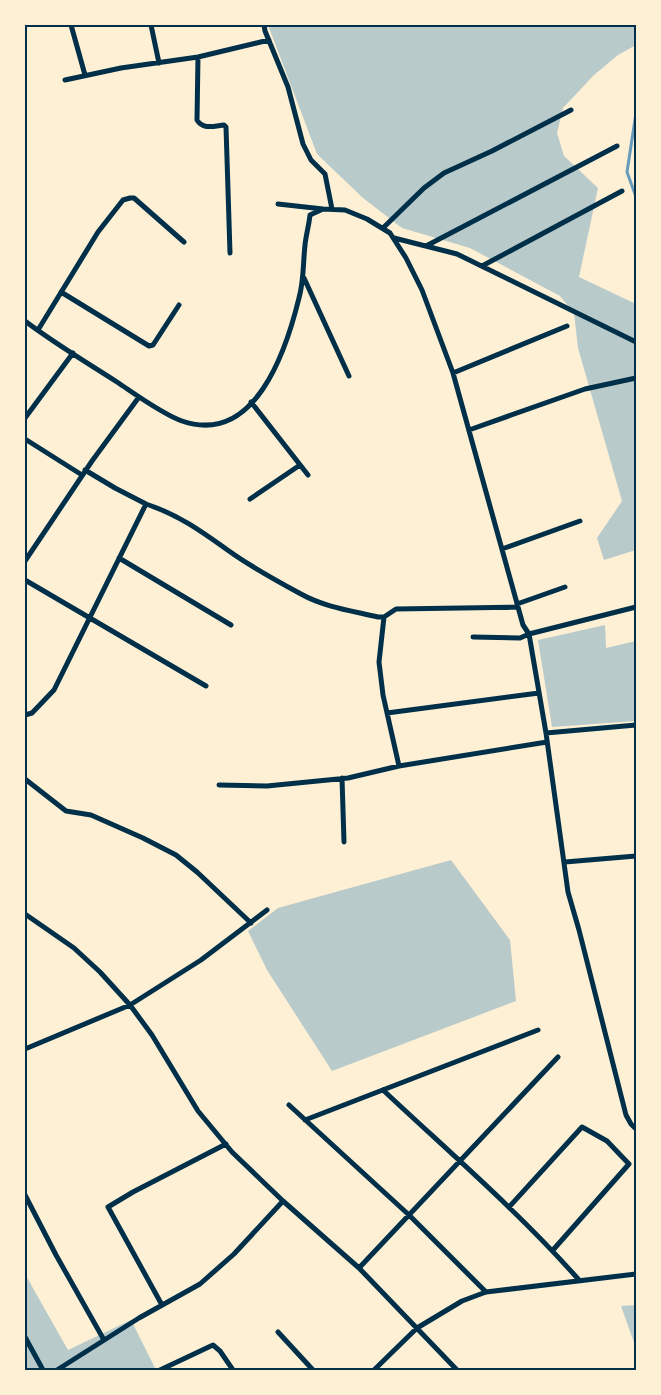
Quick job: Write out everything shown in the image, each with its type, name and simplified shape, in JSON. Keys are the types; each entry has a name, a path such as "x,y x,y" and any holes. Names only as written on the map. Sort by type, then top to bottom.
{"street":[{"path":"71,25 85,75"},
{"path":"150,25 159,63"},
{"path":"264,25 288,87 303,144 311,160 325,174 332,209"},
{"path":"64,80 121,68 198,58 269,40"},
{"path":"198,58 197,120 200,124 207,127 224,125 226,127 230,253"},
{"path":"383,228 424,188 444,173 492,151 571,110"},
{"path":"426,246 617,146"},
{"path":"482,266 622,191"},
{"path":"38,330 98,232 123,200 134,198 184,242"},
{"path":"278,204 345,210 367,219 390,232 422,290 453,373 523,625 529,634 546,733 568,892 626,1115 636,1129"},
{"path":"25,321 180,421 209,426 227,422 241,413 262,390 280,358 290,332 304,278 305,246 310,215 323,209"},
{"path":"393,238 457,254 636,342"},
{"path":"304,278 349,376"},
{"path":"61,292 149,346 153,345 179,305"},
{"path":"453,373 567,326"},
{"path":"25,418 73,353"},
{"path":"469,430 585,389 636,378"},
{"path":"25,560 84,472 139,396"},
{"path":"251,402 308,475"},
{"path":"25,439 146,504 166,510 200,529 230,552 303,596 319,602 384,617 396,609 518,605 565,587"},
{"path":"250,499 300,465"},
{"path":"25,715 32,713 54,690 146,504"},
{"path":"502,549 580,521"},
{"path":"119,558 231,626"},
{"path":"25,580 206,686"},
{"path":"473,637 520,638 529,634 636,608"},
{"path":"384,617 379,662 387,713 399,766"},
{"path":"387,713 539,693"},
{"path":"546,733 636,725"},
{"path":"219,786 267,786 342,778 399,766 547,742"},
{"path":"342,778 344,842"},
{"path":"25,779 66,811 91,815 176,855 197,872 250,923"},
{"path":"565,862 636,856"},
{"path":"25,1049 130,1005 201,960 268,910"},
{"path":"25,914 74,948 100,972 130,1005 152,1035 198,1111 226,1144 283,1201 359,1268 457,1370"},
{"path":"305,1120 538,1030"},
{"path":"359,1268 558,1057"},
{"path":"383,1090 553,1250 579,1280"},
{"path":"289,1105 409,1215 486,1292"},
{"path":"509,1208 582,1127 606,1141 629,1164 553,1250"},
{"path":"162,1305 108,1207 226,1144"},
{"path":"25,1195 104,1340"},
{"path":"57,1370 162,1305 200,1284 234,1254 283,1201"},
{"path":"374,1370 416,1328 462,1302 486,1292 636,1274"},
{"path":"278,1332 313,1370"},
{"path":"25,1337 43,1370"},
{"path":"160,1370 213,1345 220,1351 233,1370"}],"shaded area":[{"path":"268,25 636,25 636,45 618,55 594,75 563,108 557,133 564,156 598,188 579,277 636,304 636,550 604,560 597,538 622,501 578,348 574,313 560,296 470,248 402,228 363,198 317,154"},
{"path":"605,625 606,648 636,641 636,721 552,727 538,640"},
{"path":"451,860 510,940 516,1001 332,1071 267,970 248,931 278,908"},
{"path":"25,1274 68,1350 131,1320 156,1370 25,1370"},
{"path":"636,1305 636,1348 621,1306"}],"waterway":[{"path":"636,113 627,172 636,197"}]}
